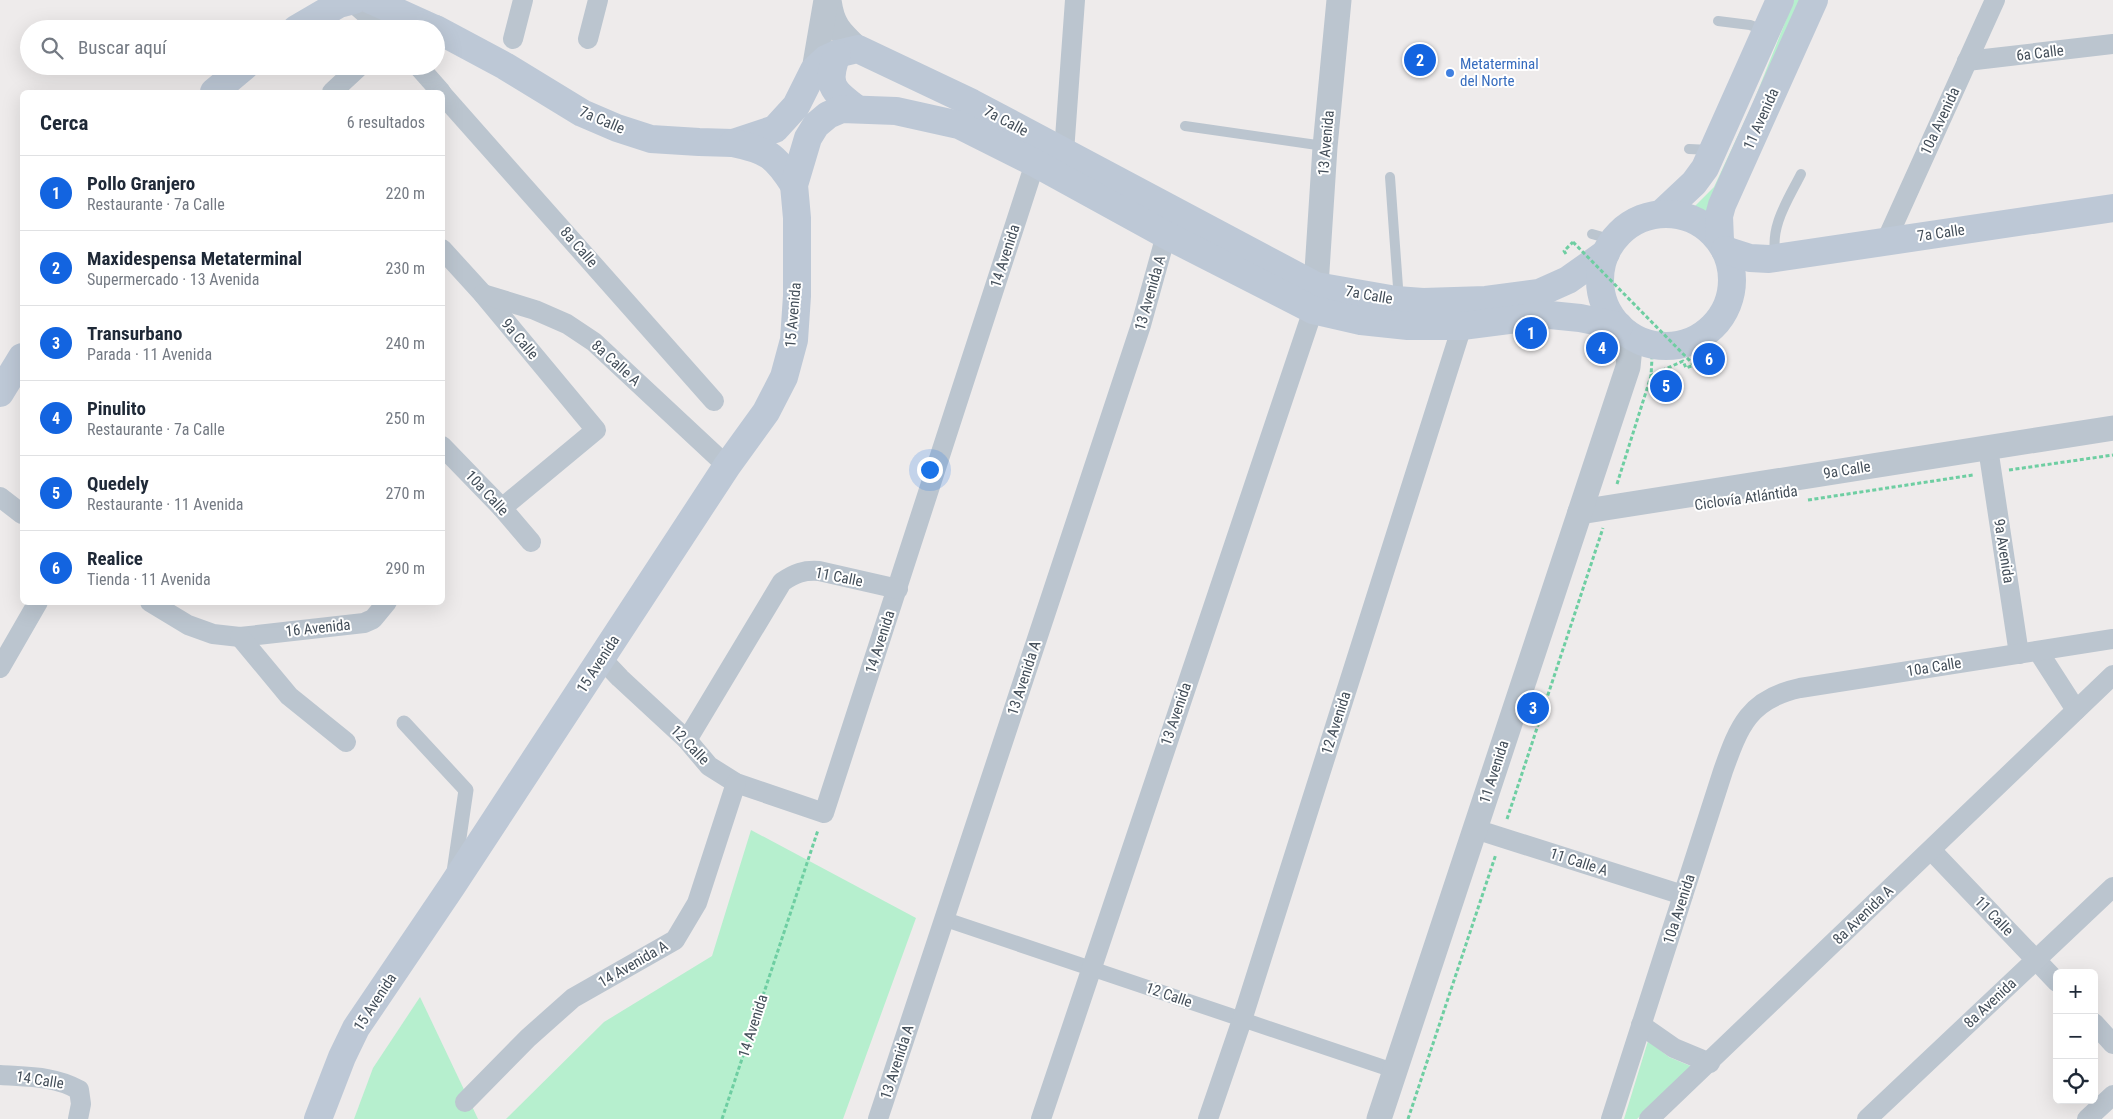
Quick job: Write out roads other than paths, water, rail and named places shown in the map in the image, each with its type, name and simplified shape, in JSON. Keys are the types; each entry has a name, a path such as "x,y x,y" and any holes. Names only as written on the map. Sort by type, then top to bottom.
{"main road":[{"path":"307,16 352,0"},
{"name":"7a Calle","path":"371,0 416,20"},
{"name":"11 Avenida","path":"1661,214 1694,183 1705,168 1702,150 1767,31 1780,0"},
{"name":"11 Avenida","path":"1722,245 1719,216 1722,206 1814,0"},
{"name":"7a Calle","path":"445,34 505,66 582,113 617,128 651,139 733,143 775,129 796,106 814,70 826,60 848,51 936,85 1064,152 1314,298 1423,302 1486,300 1539,293 1562,279 1604,242"},
{"path":"848,51 831,72 832,86 840,97 857,109"},
{"path":"216,90 234,75"},
{"name":"7a Calle","path":"794,185 808,138 816,125 828,115 842,108 896,111 959,125 1035,163 1166,235 1314,298 1384,325 1462,326 1550,315 1580,318 1637,337"},
{"path":"733,143 758,148 780,163 794,185"},
{"name":"15 Avenida","path":"318,1119 342,1057 356,1028 602,659 727,466 766,412 784,376 794,340 797,218 794,185"},
{"name":"7a Calle","path":"1722,245 1750,258 1772,259 2113,208"},
{"path":"1661,214 1683,216 1703,226 1722,245 1731,266 1733,283 1730,299 1724,314 1707,332 1686,344 1670,346 1637,337 1607,310 1601,292 1600,272 1604,242 1641,219 1661,214"},
{"name":"7a Calle","path":"1733,283 1750,268 1772,259"},
{"path":"0,393 20,360"}],"street":[{"path":"352,0 373,20"},
{"path":"513,39 523,0"},
{"path":"588,39 598,0"},
{"path":"828,0 831,17 848,51"},
{"path":"814,70 828,0"},
{"path":"1064,152 1075,0"},
{"name":"13 Avenida","path":"1041,1119 1314,298 1325,147 1339,0"},
{"name":"10a Avenida","path":"1886,241 1994,0"},
{"name":"6a Calle","path":"1968,61 2113,44"},
{"path":"334,90 350,75"},
{"name":"8a Calle","path":"426,75 439,90"},
{"name":"8a Calle","path":"445,96 714,401"},
{"name":"14 Avenida","path":"824,813 1035,163"},
{"name":"13 Avenida A","path":"878,1119 1141,325 1166,235"},
{"name":"9a Calle","path":"445,252 483,294 596,430 502,508"},
{"name":"8a Calle A","path":"483,294 535,310 567,324 594,342 727,466"},
{"name":"12 Avenida","path":"1208,1119 1242,1020 1462,326"},
{"name":"11 Avenida","path":"1379,1119 1580,512 1640,372 1637,337"},
{"name":"9a Calle","path":"1580,512 1611,518 1988,448 2113,428"},
{"name":"9a Avenida","path":"1988,448 2029,652"},
{"name":"10a Calle","path":"445,449 502,508 530,542"},
{"path":"0,497 20,512"},
{"name":"11 Calle","path":"687,740 782,582 796,573 808,570 898,589"},
{"path":"0,668 36,605"},
{"path":"155,605 188,625 213,634 240,637 289,696 346,742"},
{"name":"16 Avenida","path":"240,637 364,623 373,619 385,605"},
{"name":"10a Calle","path":"1759,706 1778,694 1800,688 2113,639"},
{"path":"2029,652 2076,710"},
{"name":"12 Calle","path":"602,659 687,740 708,766 736,783 824,813"},
{"name":"8a Avenida A","path":"1649,1119 1710,1063 2113,675"},
{"name":"10a Avenida","path":"1611,1119 1736,733 1750,714 1759,706"},
{"path":"404,723 466,790 452,886"},
{"name":"14 Avenida A","path":"466,1102 528,1038 572,998 675,940 696,903 736,783"},
{"name":"11 Calle A","path":"1475,829 1683,895"},
{"name":"11 Calle","path":"1931,850 2053,978"},
{"name":"8a Avenida","path":"1867,1119 2113,887"},
{"name":"12 Calle","path":"944,918 1395,1071"},
{"path":"1641,1025 1674,1048 1710,1063"},
{"path":"2098,1027 2113,1044"},
{"name":"14 Calle","path":"0,1074 44,1078 68,1084 78,1090 80,1104 78,1119"},
{"path":"2087,1119 2113,1095"}],"lane":[{"path":"1718,21 1750,25 1767,31"},
{"path":"1185,126 1325,147"},
{"path":"1772,259 1774,231 1801,174"},
{"path":"1390,177 1398,287 1396,300"}],"place":[{"name":"Maxidespensa Metaterminal","path":"1420,60"},
{"name":"Metaterminal del Norte","path":"1450,73"},
{"name":"Pollo Granjero","path":"1531,333"},
{"name":"Pinulito","path":"1602,348"},
{"name":"Realice","path":"1709,359"},
{"name":"Quedely","path":"1666,386"},
{"name":"Transurbano","path":"1533,708"}]}
